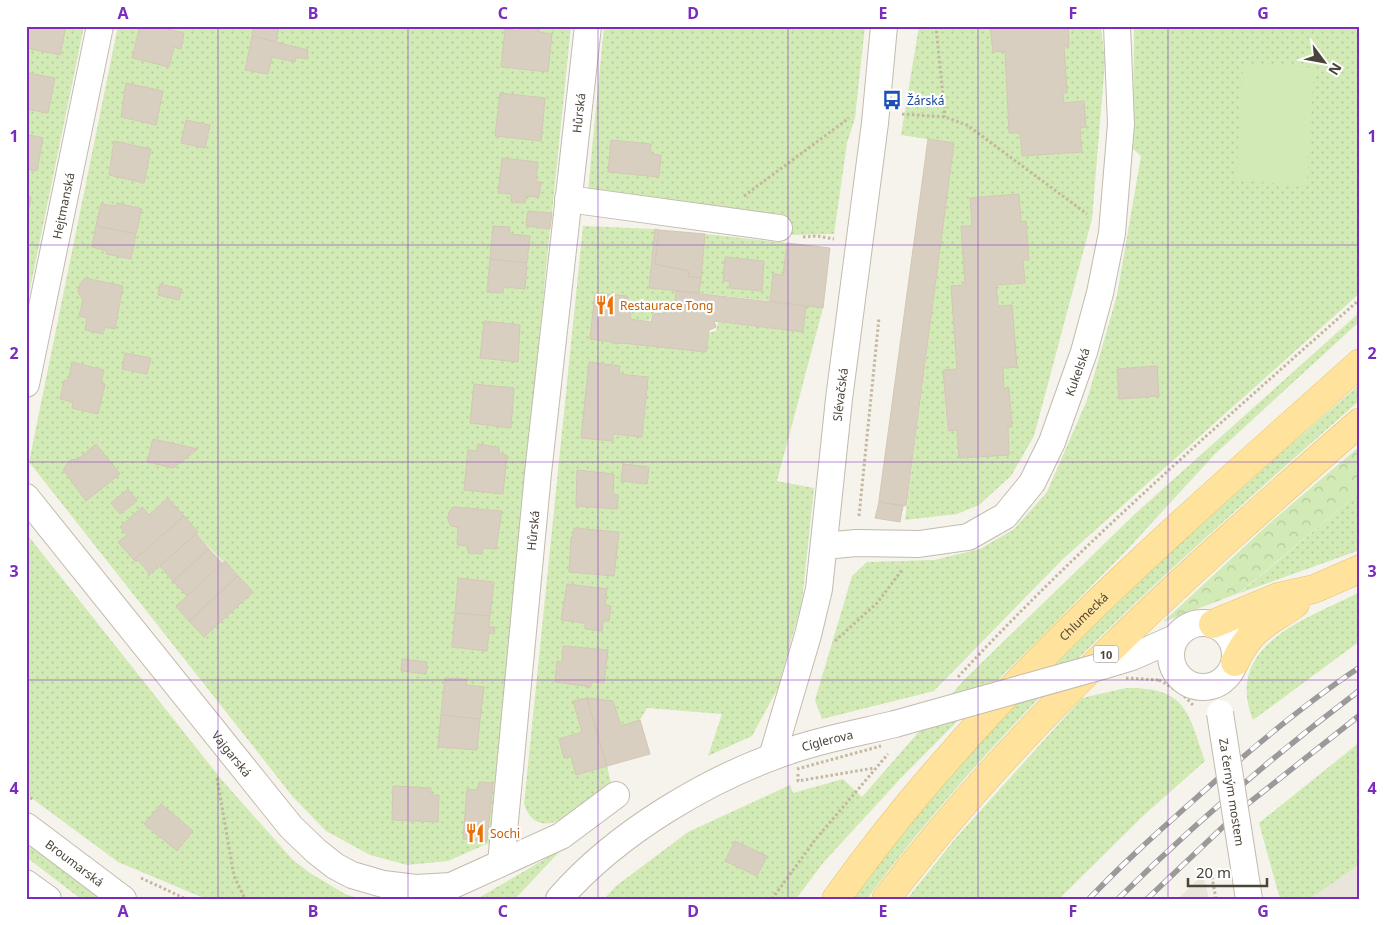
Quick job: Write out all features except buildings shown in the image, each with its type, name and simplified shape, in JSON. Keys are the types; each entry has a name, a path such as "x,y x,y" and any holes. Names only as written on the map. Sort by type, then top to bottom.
{"main road":[{"name":"Chlumecká","path":"836,899 944,762 1033,668 1178,527 1360,363"},
{"name":"10","path":"886,899 952,817 1050,709 1157,604 1360,422"},
{"path":"1235,662 1242,647 1261,625 1314,589 1360,569"},
{"path":"1213,624 1278,597 1314,589"}],"street":[{"name":"Hejtmanská","path":"26,384 100,26"},
{"name":"Hůrská","path":"501,863 538,473 588,26"},
{"name":"Slévačská","path":"772,757 808,635 819,589 839,399 875,124 884,26"},
{"name":"Kukelská","path":"824,546 856,543 919,544 968,537 1005,516 1032,483 1052,442 1084,352 1100,293 1112,233 1121,124 1117,26"},
{"path":"568,199 779,228"},
{"name":"Vajgarská","path":"26,497 259,790 291,827 316,851 335,866 352,875 383,884 416,888 451,886 561,836 616,795"},
{"path":"1202,622 1213,624 1230,636 1236,652 1235,662 1225,680 1215,686 1201,688 1187,684 1179,677 1165,672 1175,638 1182,630 1202,622"},
{"name":"Cíglerova","path":"559,899 610,850 684,798 772,757 797,759 895,724 1132,657 1175,638"},
{"name":"Cíglerova","path":"1132,657 1165,672"},
{"name":"Za černým mostem","path":"1215,686 1208,711 1249,899"},
{"name":"Broumarská","path":"26,826 123,899"},
{"path":"26,883 48,899"}],"path":[{"path":"936,26 945,117"},
{"path":"714,219 851,117 849,136 900,114 945,117 967,125 1112,233"},
{"path":"952,684 1062,570 1150,486 1360,299"},
{"path":"828,647 877,603 919,544"},
{"path":"1165,672 1181,693 1208,711"},
{"path":"772,899 815,840 894,747"},
{"path":"797,759 798,781 875,768"},
{"path":"216,772 234,876 245,899"},
{"path":"1210,867 1216,899"}],"shaded area":[{"path":"1360,864 1360,899 1310,899"},
{"path":"1203,874 1209,899 1178,899"}],"green space":[{"path":"66,26 84,26 26,308 26,222 31,197 26,196 26,169 37,171 43,138 26,134 26,109 48,113 55,79 28,73 26,79 26,48 59,55"},
{"path":"118,26 140,26 132,58 169,67 174,47 181,49 184,33 156,26 254,26 245,69 268,74 272,57 295,62 296,57 307,59 308,50 275,43 279,26 519,26 518,31 505,29 501,67 547,72 552,34 539,32 540,27 538,26 571,26 552,213 528,211 526,226 550,229 489,843 448,861 407,865 370,855 326,831 293,797 29,462","holes":["126,83 163,91 156,125 121,117","500,93 545,98 540,141 495,136","186,120 210,125 205,148 181,143","114,141 151,149 144,183 109,175","502,158 538,162 536,182 541,182 539,197 526,196 525,203 511,202 511,194 498,192","117,203 142,209 131,259 106,254 107,251 92,247 101,204 116,206","494,226 509,227 509,234 530,237 525,289 504,287 503,293 487,291","86,278 123,286 115,329 105,327 103,334 85,330 87,318 79,316 83,300 78,292 80,284","161,284 182,289 179,300 158,295","484,321 520,325 518,361 481,358","125,353 151,358 147,374 122,369","72,362 104,370 101,384 104,384 98,414 72,408 73,402 60,399 64,380 68,381","474,384 514,388 511,427 470,423","153,439 197,450 173,468 147,462","96,444 120,474 86,501 63,470 70,460 78,459","479,444 499,447 499,454 507,455 503,494 464,490 468,451 477,451","128,489 137,501 120,514 111,503","168,498 198,532 196,534 253,592 204,637 176,606 187,596 160,566 147,576 148,572 138,560 136,562 119,542 127,535 120,527 142,508 149,515","453,509 502,512 496,549 483,548 482,554 468,553 468,546 457,545 458,527 452,526 448,520 449,513","458,578 494,582 489,627 494,627 494,634 489,633 487,651 452,647","445,678 466,679 466,685 484,687 476,750 438,746","479,782 493,783 487,841 463,839 467,789 478,790","393,786 431,788 431,795 439,795 437,822 392,820"]},
{"path":"604,26 865,26 855,118 847,143 834,234 789,235 588,191","holes":["612,140 651,144 650,154 661,155 659,177 608,172"]},
{"path":"919,26 990,26 993,52 1005,51 1009,133 1020,133 1022,156 1082,152 1080,128 1086,127 1084,101 1064,103 1063,93 1067,93 1064,46 1069,45 1068,26 1101,26 1105,62 1092,219 1034,436 1011,476 979,505 957,514 905,520 954,143 901,135","holes":["1019,194 1021,222 1026,222 1029,259 1023,260 1025,283 996,285 998,306 1012,305 1016,367 1003,368 1004,389 1009,389 1012,426 1008,427 1009,455 959,458 957,430 947,431 943,370 957,369 952,286 965,285 962,226 972,226 970,198"]},
{"path":"1134,26 1360,26 1360,293 1063,559 934,691 822,719 815,700 852,576 867,562 934,560 980,549 1014,529 1047,492 1087,400 1117,295 1141,156 1133,149","holes":["1157,366 1158,396 1119,399 1117,369"]},
{"path":"1243,63 1314,68 1307,185 1236,181"},
{"path":"583,226 655,229 649,288 676,291 674,308 667,307 662,312 653,313 649,321 630,319 632,303 626,302 626,296 595,293 591,339 613,342 615,344 622,343 706,352 708,333 716,331 718,322 802,332 806,306 823,308 777,481 814,488 802,601 778,688 752,736 708,756 722,714 647,708 640,720 621,726 613,701 588,698 573,701 582,732 559,739 564,758 571,756 577,775 607,766 611,783 579,810 566,818 553,822 541,823 531,817 524,804","holes":["589,362 620,366 619,374 648,377 642,437 613,434 612,441 582,438","623,464 649,467 647,484 621,481","577,470 614,474 613,494 618,495 617,509 576,506","574,528 619,532 614,576 570,572 571,537 573,537","567,584 606,589 605,605 611,606 603,621 601,631 585,629 585,623 562,620","563,646 608,650 604,683 591,682 590,686 555,682 557,661 562,661"]},
{"path":"705,234 787,243 783,275 773,274 770,301 699,293","holes":["725,257 764,261 762,291 729,288 730,281 723,280"]},
{"path":"1360,312 1360,321 1214,455 1127,550 900,779 823,863 796,899 604,899 616,886 688,832 790,785 793,793 843,779 862,797 964,680 1137,512","holes":["735,841 766,856 757,876 726,861"]},
{"path":"1360,384 1360,400 1164,576 1038,699 921,830 867,899 850,899 931,798 991,730 1041,678 1198,528"},
{"path":"1360,446 1360,492 1239,593 1163,622 1272,521"},
{"path":"1360,492 1360,550 1240,593"},
{"path":"26,533 221,779 292,859 310,873 345,894 361,899 206,899 118,862 26,794","holes":["161,804 193,831 177,851 144,824"]},
{"path":"1360,592 1360,641 1253,720 1247,694 1250,672 1260,653 1275,638 1295,624"},
{"path":"1126,688 1161,692 1173,697 1182,705 1194,728 1205,761 1143,816 1059,899 907,899 954,840 1082,698"},
{"path":"1360,742 1360,864 1310,899 1280,899 1259,823"},
{"path":"26,842 102,899 81,899 26,857"},
{"path":"562,849 515,899 477,899"}],"railway":[{"path":"1089,899 1114,873 1214,782 1295,714 1360,667"},
{"path":"1118,899 1235,791 1360,690"},
{"path":"1147,899 1245,806 1360,715"}],"place":[{"name":"Žárská","path":"892,100"},
{"name":"Restaurace Tong","path":"605,305"},
{"name":"Sochi","path":"475,833"}]}
